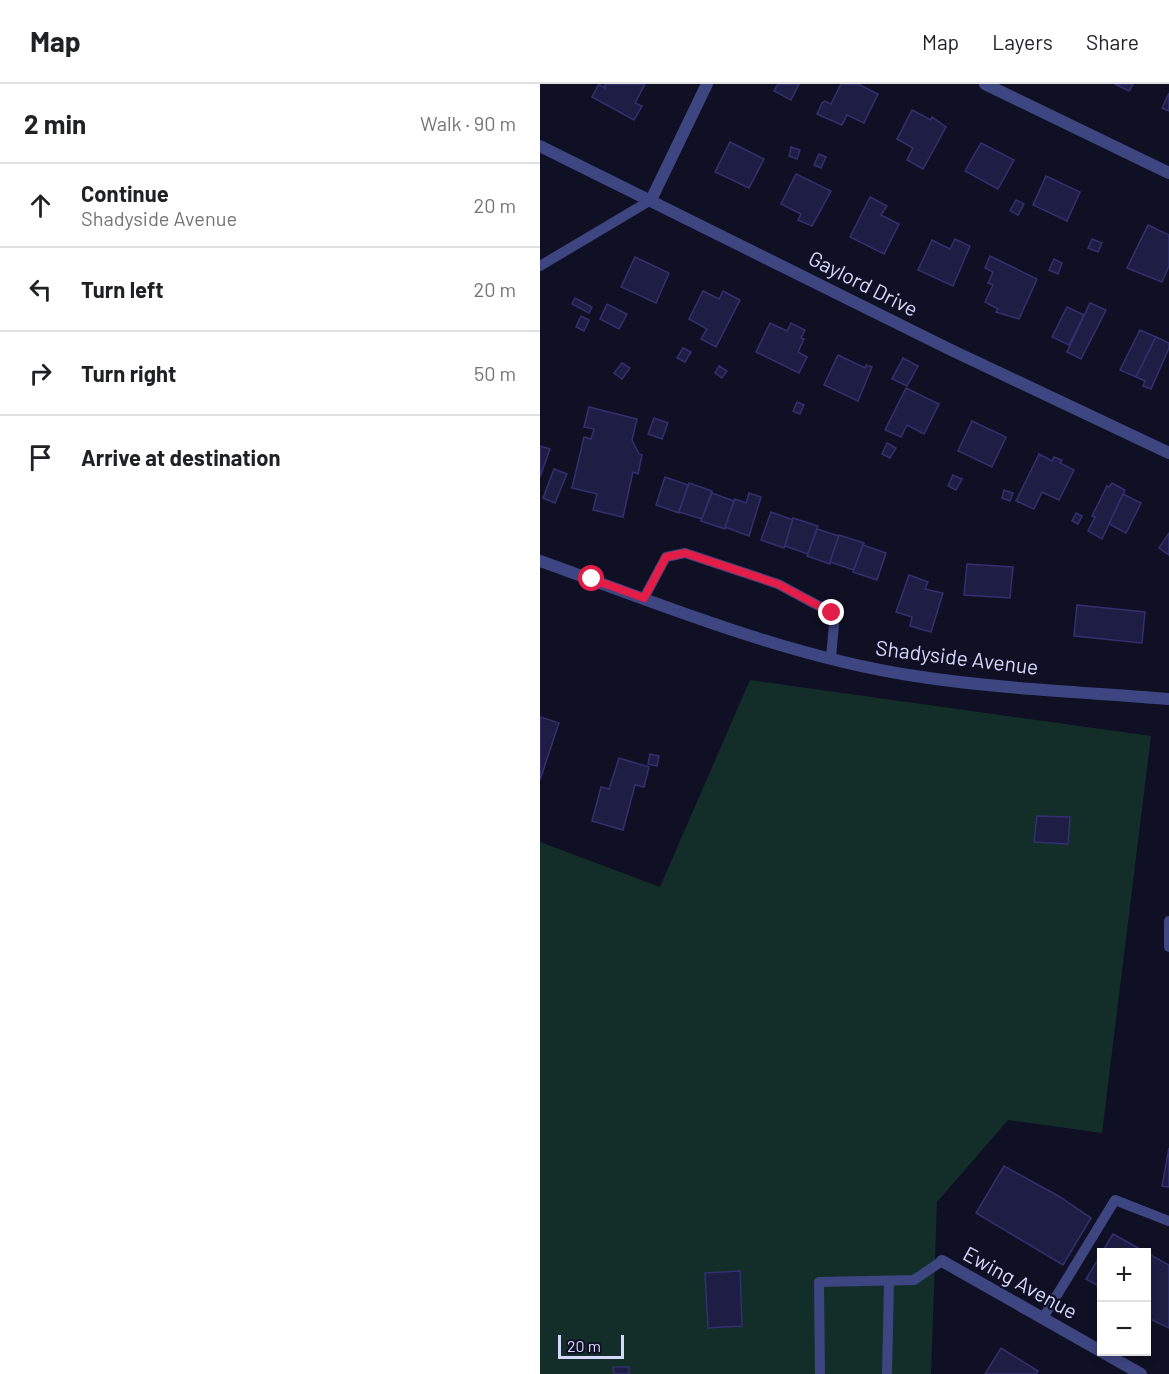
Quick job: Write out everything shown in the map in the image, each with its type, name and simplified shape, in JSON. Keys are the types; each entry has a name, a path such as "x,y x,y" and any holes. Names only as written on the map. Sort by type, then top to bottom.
{"street":[{"path":"651,200 706,84"},
{"path":"986,84 1169,173"},
{"name":"Gaylord Drive","path":"540,147 949,349 1169,453"},
{"name":"Shadyside Avenue","path":"540,561 724,626 831,657 914,676 1169,699"},
{"name":"Ewing Avenue","path":"942,1261 1141,1374"}],"lane":[{"path":"540,266 651,200"},
{"path":"644,598 666,557 685,553 778,584 832,613 834,625 831,657"},
{"path":"1169,921 1169,947"},
{"path":"1043,1318 1115,1200 1169,1221"},
{"path":"820,1374 819,1282 914,1280 942,1261"},
{"path":"887,1374 889,1281"}],"green space":[{"path":"750,680 1151,736 1102,1133 1008,1120 937,1202 931,1374 540,1374 540,842 660,887"}],"building":[{"path":"599,84 605,88 605,84 645,84 635,103 642,106 634,120 592,97"},
{"path":"778,84 799,84 791,100 774,91"},
{"path":"841,84 858,84 878,94 864,123 847,115 842,125 817,114 822,103 825,101 831,104"},
{"path":"1115,84 1133,84 1129,91"},
{"path":"1169,93 1169,111 1162,108"},
{"path":"912,110 931,120 932,117 946,127 923,169 907,160 913,148 897,139"},
{"path":"730,142 764,159 749,188 715,172"},
{"path":"981,143 1014,160 998,189 965,171"},
{"path":"791,147 800,150 797,159 789,156"},
{"path":"819,154 826,157 821,168 814,165"},
{"path":"796,174 831,191 812,226 798,220 801,214 781,204"},
{"path":"1046,176 1080,192 1067,221 1033,205"},
{"path":"870,197 887,206 881,215 899,224 884,254 850,237"},
{"path":"1016,200 1024,204 1018,215 1010,211"},
{"path":"1148,225 1169,235 1169,266 1162,282 1127,268"},
{"path":"955,239 970,246 953,286 918,270 932,240 950,249"},
{"path":"1092,239 1102,243 1098,252 1088,248"},
{"path":"990,256 1037,279 1019,319 996,312 998,309 985,302 993,285 988,283 993,272 985,268"},
{"path":"635,257 669,273 656,303 621,287"},
{"path":"1054,259 1062,263 1058,274 1049,270"},
{"path":"703,291 719,299 723,291 740,300 716,347 701,339 707,329 689,319"},
{"path":"575,298 592,307 589,313 572,304"},
{"path":"1090,303 1106,310 1081,359 1067,352"},
{"path":"607,304 627,314 619,329 600,319"},
{"path":"1067,307 1084,315 1069,345 1052,337"},
{"path":"581,316 589,320 584,331 576,327"},
{"path":"770,323 787,331 791,323 805,330 798,352 807,357 799,373 756,352"},
{"path":"1140,330 1156,337 1136,377 1120,370"},
{"path":"1156,337 1169,343 1169,348 1151,389 1143,386 1145,381 1136,377"},
{"path":"683,348 691,352 685,362 677,358"},
{"path":"838,355 865,368 866,365 872,367 858,401 824,385"},
{"path":"903,358 918,366 907,386 892,379"},
{"path":"622,363 630,368 622,379 614,373"},
{"path":"719,366 727,371 722,378 715,373"},
{"path":"906,388 939,404 924,434 907,425 901,437 885,430"},
{"path":"797,402 804,405 800,414 793,411"},
{"path":"589,407 637,419 632,440 639,454 642,455 638,474 633,472 623,517 593,510 597,494 572,488 584,437 591,439 594,429 584,427"},
{"path":"654,418 668,423 662,439 648,434"},
{"path":"972,421 1006,437 992,467 958,451"},
{"path":"887,443 896,448 890,458 882,454"},
{"path":"540,446 550,449 540,477"},
{"path":"1039,454 1052,461 1054,457 1062,460 1060,463 1074,470 1059,500 1042,492 1034,509 1016,501"},
{"path":"554,469 567,474 555,503 543,498"},
{"path":"953,475 962,479 956,490 948,486"},
{"path":"665,477 688,485 679,513 656,505"},
{"path":"689,483 712,491 702,519 679,512"},
{"path":"1112,483 1125,490 1102,539 1088,531 1095,517 1092,516 1107,486 1109,487"},
{"path":"1004,490 1013,493 1010,501 1002,498"},
{"path":"712,493 734,501 725,529 701,521"},
{"path":"749,493 761,497 749,536 725,527 735,499 746,503"},
{"path":"1123,494 1141,503 1126,533 1109,524"},
{"path":"771,512 793,520 784,548 761,540"},
{"path":"1076,513 1082,516 1078,524 1072,521"},
{"path":"793,518 818,526 808,554 785,546"},
{"path":"817,529 839,536 830,564 807,556"},
{"path":"1169,533 1169,555 1159,548"},
{"path":"839,535 864,543 854,570 830,562"},
{"path":"863,545 886,553 877,580 853,572"},
{"path":"967,564 1013,567 1010,598 964,595"},
{"path":"909,575 928,582 925,589 943,593 931,632 910,626 912,617 896,612"},
{"path":"1077,605 1145,612 1142,643 1074,636"},
{"path":"540,717 559,723 540,780"},
{"path":"650,754 659,756 657,766 648,764"},
{"path":"619,758 649,767 644,787 635,785 623,830 592,821 601,787 609,789"},
{"path":"1037,816 1070,817 1068,844 1034,842"},
{"path":"1169,1148 1169,1187 1162,1186"},
{"path":"1004,1166 1060,1197 1091,1218 1063,1265 976,1213"},
{"path":"1113,1234 1139,1248 1104,1248"},
{"path":"1151,1255 1169,1265 1169,1328 1151,1319"},
{"path":"1097,1261 1097,1285 1086,1279"},
{"path":"740,1271 742,1326 708,1328 705,1273"},
{"path":"1001,1348 1038,1371 1036,1374 985,1374"},
{"path":"613,1367 629,1367 629,1374 614,1374"}],"route":[{"path":"592,579 644,598 666,557 685,553 778,584 812,600 832,613"}]}
